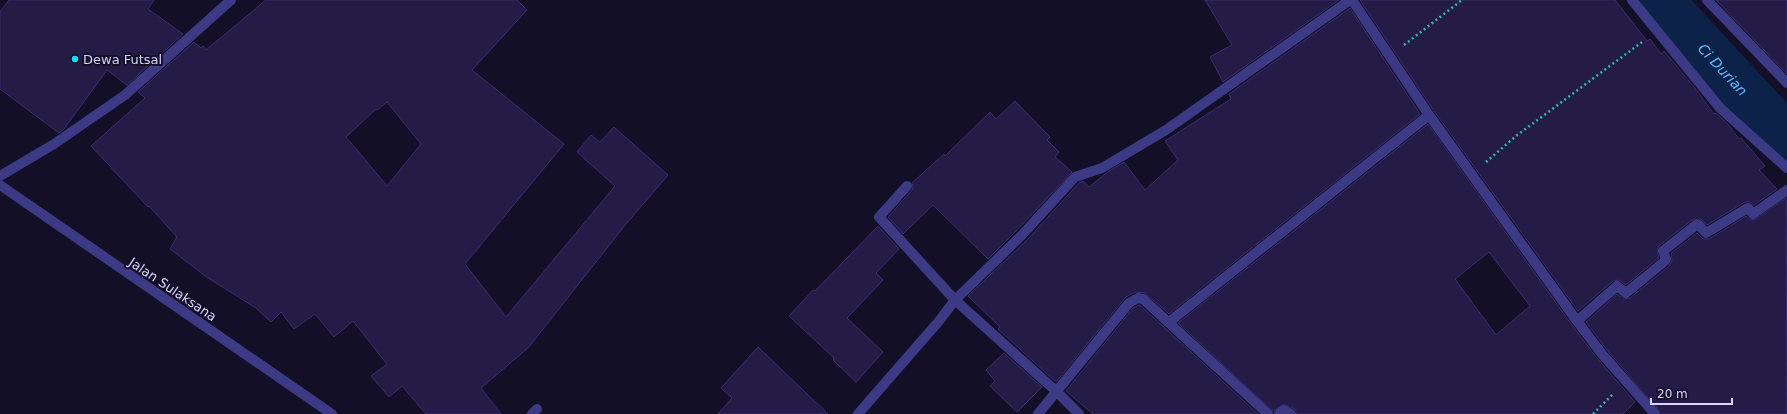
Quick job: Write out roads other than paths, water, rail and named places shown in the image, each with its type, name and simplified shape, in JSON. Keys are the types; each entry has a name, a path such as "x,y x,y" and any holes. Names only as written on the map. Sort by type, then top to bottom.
{"street":[{"path":"0,176 54,144 125,95 231,0"},
{"path":"858,414 939,321 955,300 1022,235 1075,177 1102,168 1166,130 1351,0 1429,115 1576,321 1602,354 1655,414"},
{"path":"1632,0 1720,108 1787,168"},
{"path":"1707,0 1787,83"},
{"path":"1169,322 1429,115"},
{"name":"Jalan Sulaksana","path":"0,186 328,413"},
{"path":"907,186 879,217 955,300 1079,414"},
{"path":"1576,321 1617,286 1626,293 1665,261 1666,259 1663,251 1696,225 1706,233 1746,208 1748,208 1753,214 1760,211 1787,190"},
{"path":"1038,414 1129,303 1138,298 1144,299 1268,414"},
{"path":"1279,414 1284,410 1291,414"}],"waterway":[{"name":"Ci Durian","path":"1658,0 1787,139"}],"place":[{"name":"Dewa Futsal","path":"75,59"}]}
